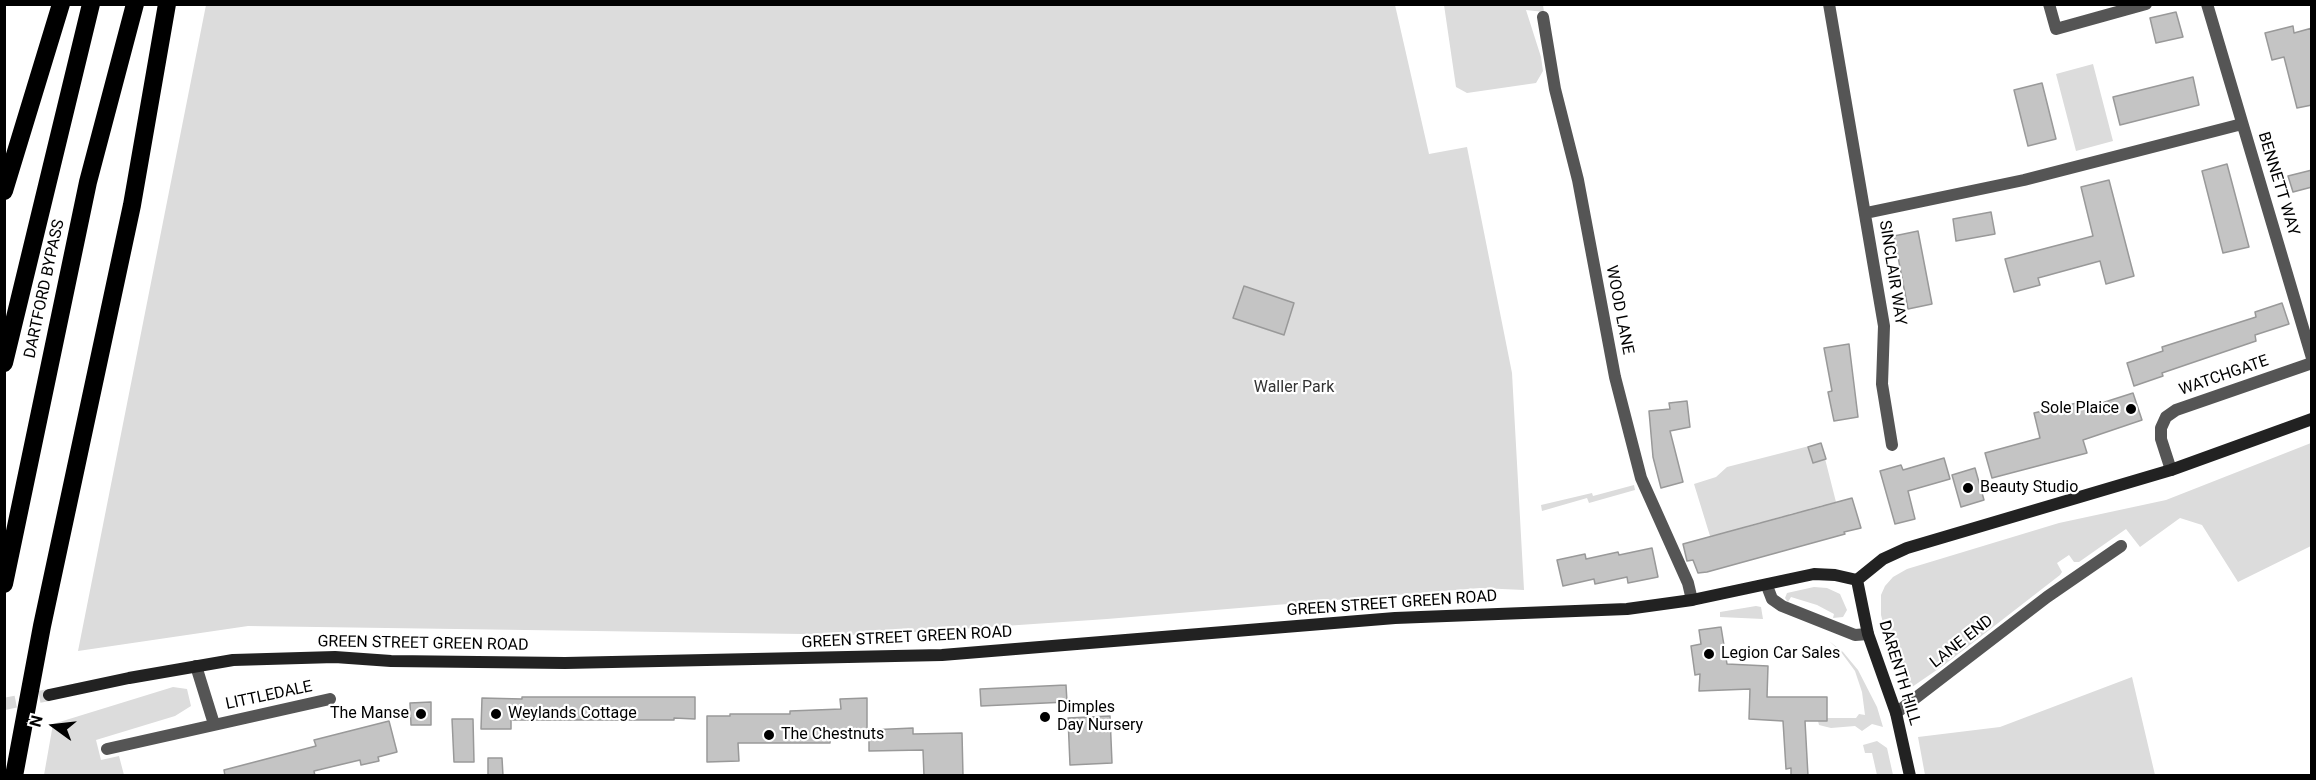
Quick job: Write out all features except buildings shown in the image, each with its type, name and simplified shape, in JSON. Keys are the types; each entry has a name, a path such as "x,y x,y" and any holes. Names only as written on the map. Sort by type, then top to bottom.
{"highway":[{"path":"4,191 61,4"},
{"name":"DARTFORD BYPASS","path":"4,363 92,4"},
{"name":"DARTFORD BYPASS","path":"4,584 88,182 135,4"},
{"path":"14,776 42,626 132,205 167,4"}],"main road":[{"path":"1857,580 1883,558 1907,548 2170,470 2312,419"},
{"name":"GREEN STREET GREEN ROAD","path":"49,695 233,660 282,658 565,663 942,655 1395,618 1627,609 1767,586 1814,574 1835,575 1857,580"},
{"name":"DARENTH HILL","path":"1857,580 1868,634 1896,713 1910,776"}],"street":[{"path":"2049,4 2056,29 2146,4"},
{"name":"BENNETT WAY","path":"2207,4 2312,358"},
{"name":"SINCLAIR WAY","path":"1833,5 1884,326 1882,384 1892,445"},
{"name":"WOOD LANE","path":"1543,17 1555,89 1578,180 1621,399 1641,478 1688,583 1692,600"},
{"name":"BENNETT WAY","path":"2024,180 2242,124"},
{"name":"SINCLAIR WAY","path":"1866,213 2024,180"},
{"name":"WATCHGATE","path":"2170,470 2161,439 2161,429 2166,417 2176,410 2312,363"},
{"name":"LANE END","path":"1896,713 2047,597 2121,546"},
{"path":"1767,586 1773,600 1805,616 1855,635 1868,634"},
{"name":"LITTLEDALE","path":"196,666 214,724"},
{"name":"LITTLEDALE","path":"107,749 330,699"}],"green space":[{"name":"Waller Park","path":"206,5 1395,5 1429,154 1467,147 1512,373 1524,590 1480,588 1107,619 872,635 248,626 78,651"},
{"path":"1444,5 1543,5 1544,12 1526,10 1541,57 1543,71 1536,83 1467,93 1456,87"},
{"path":"2093,64 2113,141 2076,151 2056,74"},
{"path":"1821,443 1836,502 1828,504 1830,511 1825,512 1823,505 1809,509 1810,517 1806,518 1803,511 1789,514 1791,522 1786,524 1783,516 1766,521 1768,528 1763,530 1761,522 1747,526 1748,533 1744,535 1742,528 1724,533 1721,541 1719,534 1710,536 1694,484 1716,477 1727,467"},
{"path":"2311,443 2311,546 2238,582 2202,525 2180,518 2140,547 2126,529 2079,562 2074,562 2069,555 2057,563 2062,572 2060,575 1944,665 1912,687 1903,682 1881,615 1881,595 1893,577 1907,569 2059,523 2166,500"},
{"path":"1634,485 1635,490 1589,503 1587,498 1542,511 1541,505 1592,493 1593,496"},
{"path":"1814,587 1827,588 1840,594 1847,610 1843,617 1833,618 1834,614 1817,605 1791,597 1788,602 1785,598 1787,593"},
{"path":"1761,607 1763,619 1720,617 1720,612"},
{"path":"1829,641 1843,652 1858,670 1877,707 1883,727 1872,724 1862,731 1855,726 1831,728 1819,725 1818,721 1827,720 1827,718 1856,718 1859,714 1865,715 1862,692 1855,671 1841,652"},
{"path":"2132,677 2155,775 1925,775 1918,737 2000,727"},
{"path":"173,687 187,689 191,706 175,716 96,740 101,760 119,756 124,775 44,775 53,724"},
{"path":"1877,741 1887,748 1893,775 1877,775 1872,753 1865,753 1863,745"}],"tunnel":[{"path":"4,704 49,695"}],"place":[{"name":"Sole Plaice","path":"2131,409"},
{"name":"Beauty Studio","path":"1968,488"},
{"name":"Legion Car Sales","path":"1709,654"},
{"name":"The Manse","path":"421,714"},
{"name":"Weylands Cottage","path":"496,714"},
{"name":"Dimples Day Nursery","path":"1045,717"},
{"name":"The Chestnuts","path":"769,735"}]}
